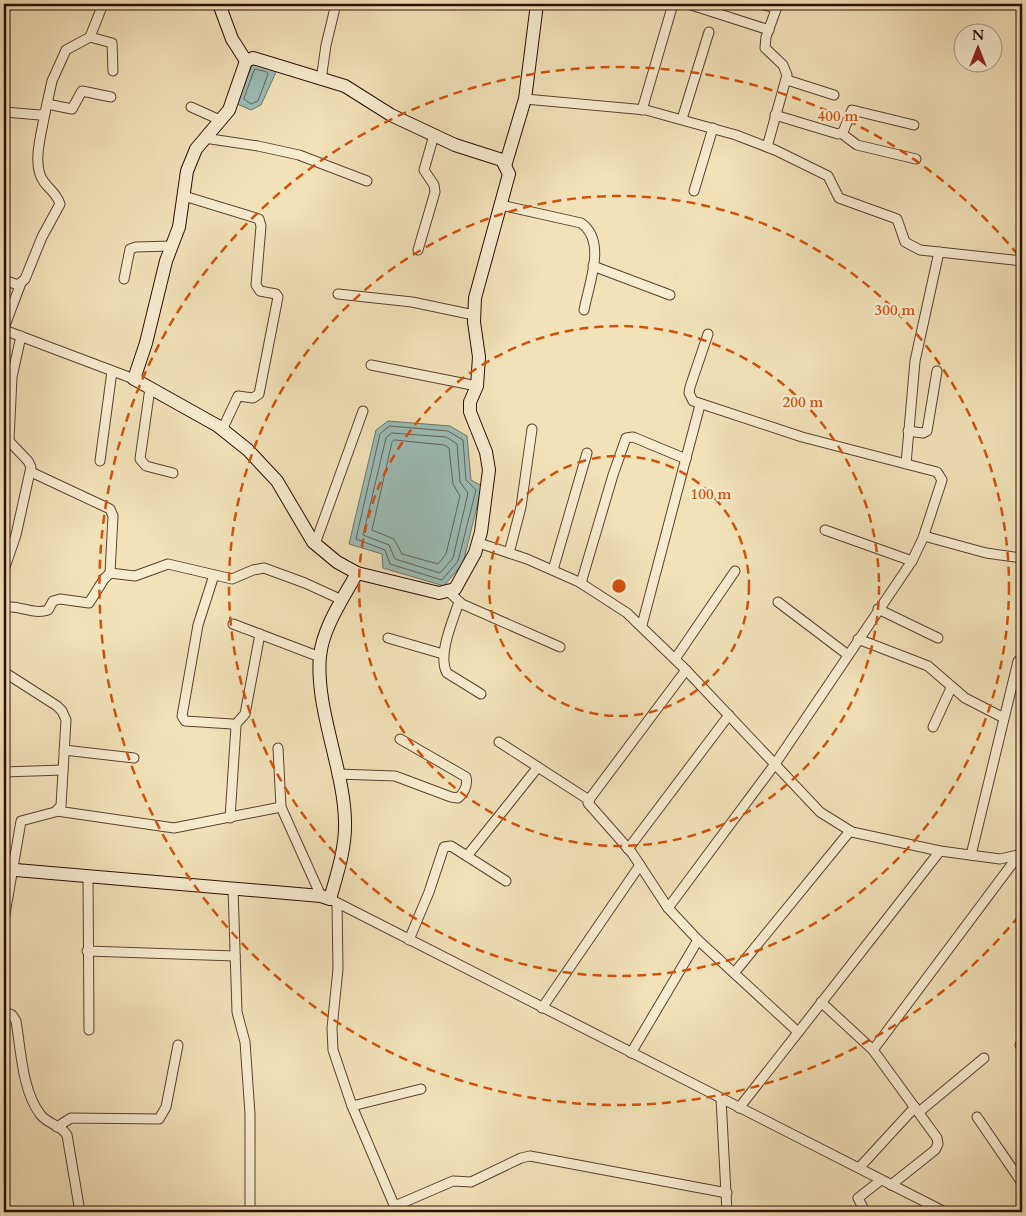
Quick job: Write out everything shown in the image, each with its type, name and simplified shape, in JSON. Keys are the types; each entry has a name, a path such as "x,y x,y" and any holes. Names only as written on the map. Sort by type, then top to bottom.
{"street":[{"path":"103,4 90,37 66,50 52,81 39,155 40,174 44,182 58,197 60,204 21,283 4,329 134,379 222,430 248,450 277,481 315,544 337,562 356,573 439,593 449,592 455,589 479,543 489,470 486,452 470,412 470,402 477,386 479,357 474,315 476,298 509,174 502,160 473,152 391,115 345,86 253,58 246,60"},
{"path":"219,4 232,38 246,60"},
{"path":"321,80 326,45 336,4"},
{"path":"505,166 525,99 537,4"},
{"path":"642,110 673,4"},
{"path":"688,4 769,30"},
{"path":"760,4 777,6 765,48 783,65 787,80 767,147"},
{"path":"682,119 709,32"},
{"path":"90,37 112,43 114,71"},
{"path":"134,379 146,343 171,246 179,227 187,171 196,149 229,110 246,60"},
{"path":"787,80 834,95"},
{"path":"46,108 73,109 82,91 111,97"},
{"path":"525,99 642,110 713,128 767,147 828,176 839,198 897,218 905,242 920,250 1022,261"},
{"path":"191,107 220,120"},
{"path":"4,112 40,115 46,108"},
{"path":"841,133 852,110 914,125"},
{"path":"775,116 841,133 857,145 916,159"},
{"path":"694,191 713,128"},
{"path":"418,250 435,192 434,185 424,170 434,135"},
{"path":"204,138 258,146 299,155 368,182"},
{"path":"184,196 258,219 261,226 256,285 260,291 276,294 278,297 259,394 256,398 241,395 235,398 222,430"},
{"path":"501,205 581,223 593,234 593,266 584,310"},
{"path":"124,279 130,249 171,246"},
{"path":"906,464 915,361 939,252"},
{"path":"593,266 670,295"},
{"path":"4,280 18,285 21,283"},
{"path":"338,294 412,302 474,315"},
{"path":"668,908 775,764 912,561 924,536 942,484 942,477 937,472 802,437 700,405 693,401 689,393 708,334"},
{"path":"4,570 16,536 31,472 28,461 6,442 7,397 21,336"},
{"path":"371,365 477,386"},
{"path":"100,461 112,371"},
{"path":"908,431 924,433 927,431 937,371"},
{"path":"150,388 140,459 146,466 173,473"},
{"path":"642,626 700,405"},
{"path":"315,544 363,411"},
{"path":"509,553 521,507 532,429"},
{"path":"581,583 613,474 626,438 633,437 686,459"},
{"path":"553,570 587,453"},
{"path":"4,607 16,606 40,613 48,610 53,602 60,600 89,603 110,573 113,516 110,509 31,472"},
{"path":"826,530 912,561"},
{"path":"924,536 986,553 1022,558"},
{"path":"479,543 553,570 581,583 612,602 642,626 686,670 820,812 850,831 940,851 1000,859 1020,855"},
{"path":"110,573 136,576 168,564 232,579 253,570 264,568 305,583 342,600"},
{"path":"675,659 735,571"},
{"path":"329,899 340,864 345,822 321,682 320,657 329,624 356,573"},
{"path":"214,576 198,625 182,716 185,720 235,725"},
{"path":"449,592 459,602 560,647"},
{"path":"459,602 443,654 444,668 447,672 481,694"},
{"path":"778,602 848,655"},
{"path":"878,609 938,638"},
{"path":"232,624 320,657"},
{"path":"235,725 244,714 260,634"},
{"path":"388,638 443,654"},
{"path":"858,639 930,668 951,688 1004,718"},
{"path":"971,855 1018,661"},
{"path":"686,670 589,800 590,806 628,849 668,908 698,940 798,1032"},
{"path":"4,672 62,711 66,720 61,806 57,810"},
{"path":"934,727 951,688"},
{"path":"628,849 729,715"},
{"path":"230,818 237,733 235,725"},
{"path":"337,774 395,776 451,797 458,798 462,794 468,783 466,777 400,739"},
{"path":"498,742 589,800"},
{"path":"278,748 281,807 329,899 338,969 332,1039 336,1062 352,1106 396,1209 453,1181 470,1182 521,1158 530,1156 727,1193"},
{"path":"64,750 134,758"},
{"path":"467,856 538,767"},
{"path":"4,772 63,770"},
{"path":"4,920 8,869 21,821 57,810 166,828 189,827 281,807"},
{"path":"734,972 850,831"},
{"path":"409,940 429,892 444,847 451,846 506,881"},
{"path":"739,1108 940,851"},
{"path":"873,1050 1020,855"},
{"path":"542,1008 640,865"},
{"path":"8,869 233,888 329,899 945,1212"},
{"path":"88,876 89,1030"},
{"path":"233,888 237,1014 245,1044 250,1114 250,1212"},
{"path":"631,1053 698,940"},
{"path":"87,952 235,956"},
{"path":"822,1002 873,1050 937,1138 938,1144 935,1150 891,1185"},
{"path":"4,1012 12,1015 16,1021 26,1076 33,1101 42,1116 65,1132 68,1138 80,1212"},
{"path":"57,1127 71,1118 159,1119 166,1107 178,1045"},
{"path":"859,1168 917,1109 984,1058"},
{"path":"352,1106 421,1088"},
{"path":"721,1099 727,1212"},
{"path":"978,1117 1022,1182"},
{"path":"865,1212 858,1198 881,1180"}],"water":[{"path":"253,62 277,70 261,105 251,110 237,104"},
{"path":"388,421 450,426 467,436 471,480 482,486 463,563 444,586 383,568 382,554 349,544 376,430"}]}
